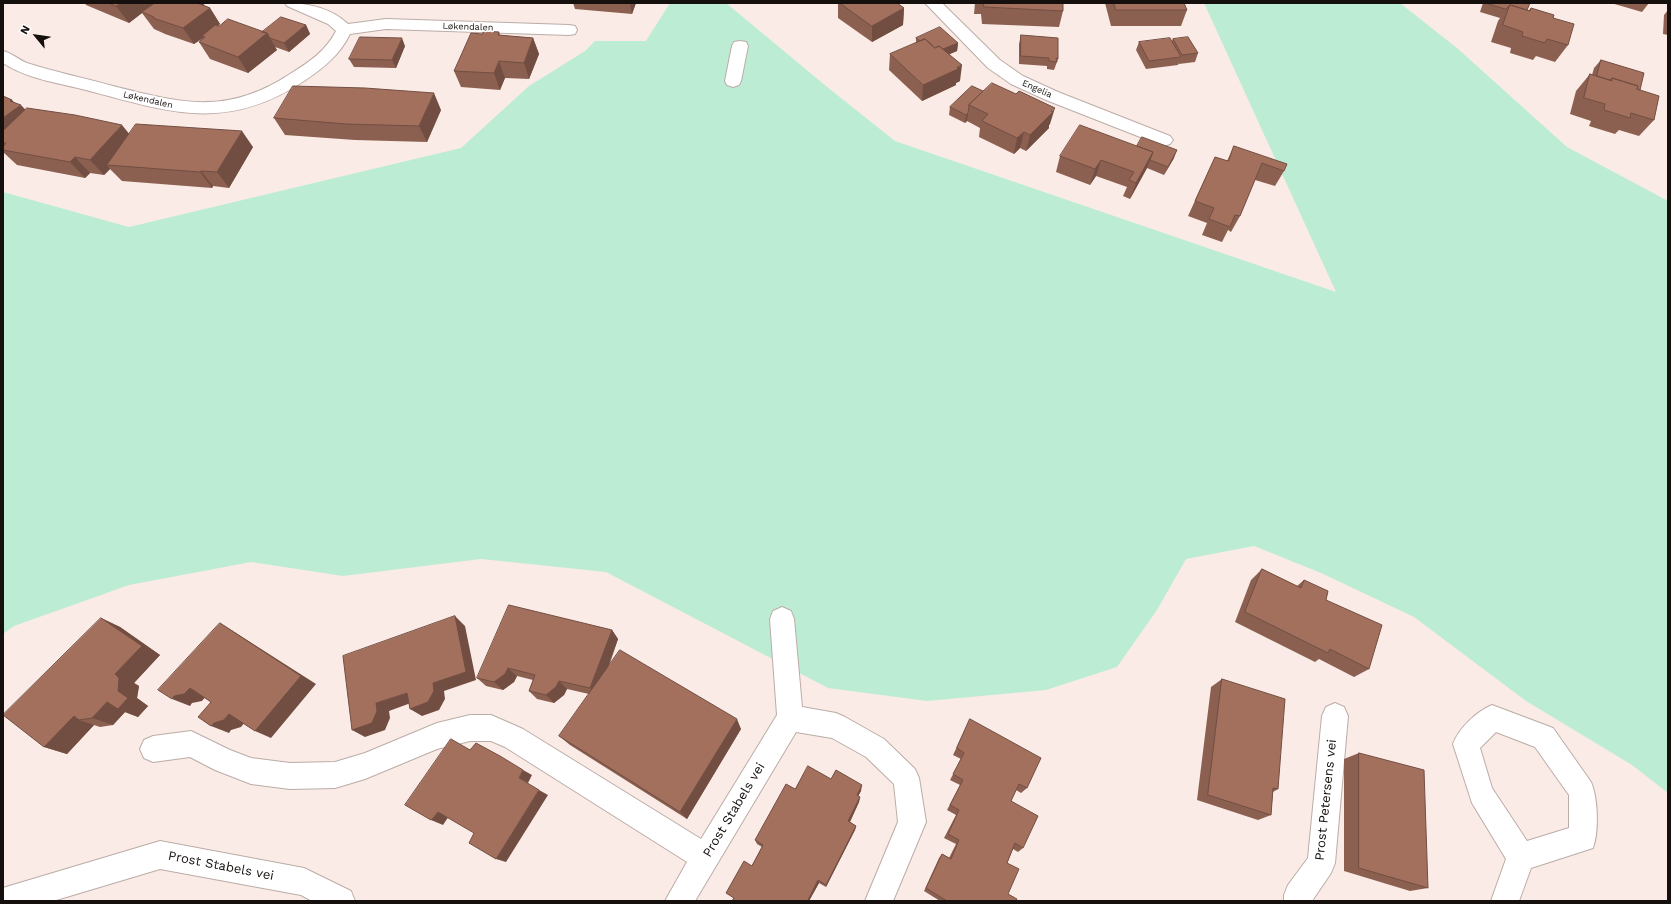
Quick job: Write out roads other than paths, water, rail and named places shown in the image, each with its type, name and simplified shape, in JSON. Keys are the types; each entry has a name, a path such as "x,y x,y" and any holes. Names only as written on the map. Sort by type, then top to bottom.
{"street":[{"path":"293,3 334,20 341,25 344,30"},
{"name":"Engelia","path":"933,3 994,64 1017,80 1052,96 1164,140"},
{"name":"Løkendalen","path":"3,56 19,66 167,106 194,109 227,108 255,100 292,81 319,63 340,42 344,30 386,24 569,30"},
{"path":"733,81 740,46"},
{"path":"782,619 790,718 836,726 875,748 906,778 912,822 879,901"},
{"name":"Prost Petersens vei","path":"1298,901 1298,895 1321,863 1335,716"},
{"name":"Prost Stabels vei","path":"679,901 790,718"},
{"path":"1492,718 1544,737 1582,791 1583,838 1521,857 1481,794 1466,744 1492,718"},
{"path":"153,749 191,744 224,761 251,771 290,776 334,775 365,766 437,736 470,728 491,728 514,738 705,858"},
{"name":"Prost Stabels vei","path":"6,901 160,855 304,882 342,901"},
{"path":"1505,901 1521,857"}]}
